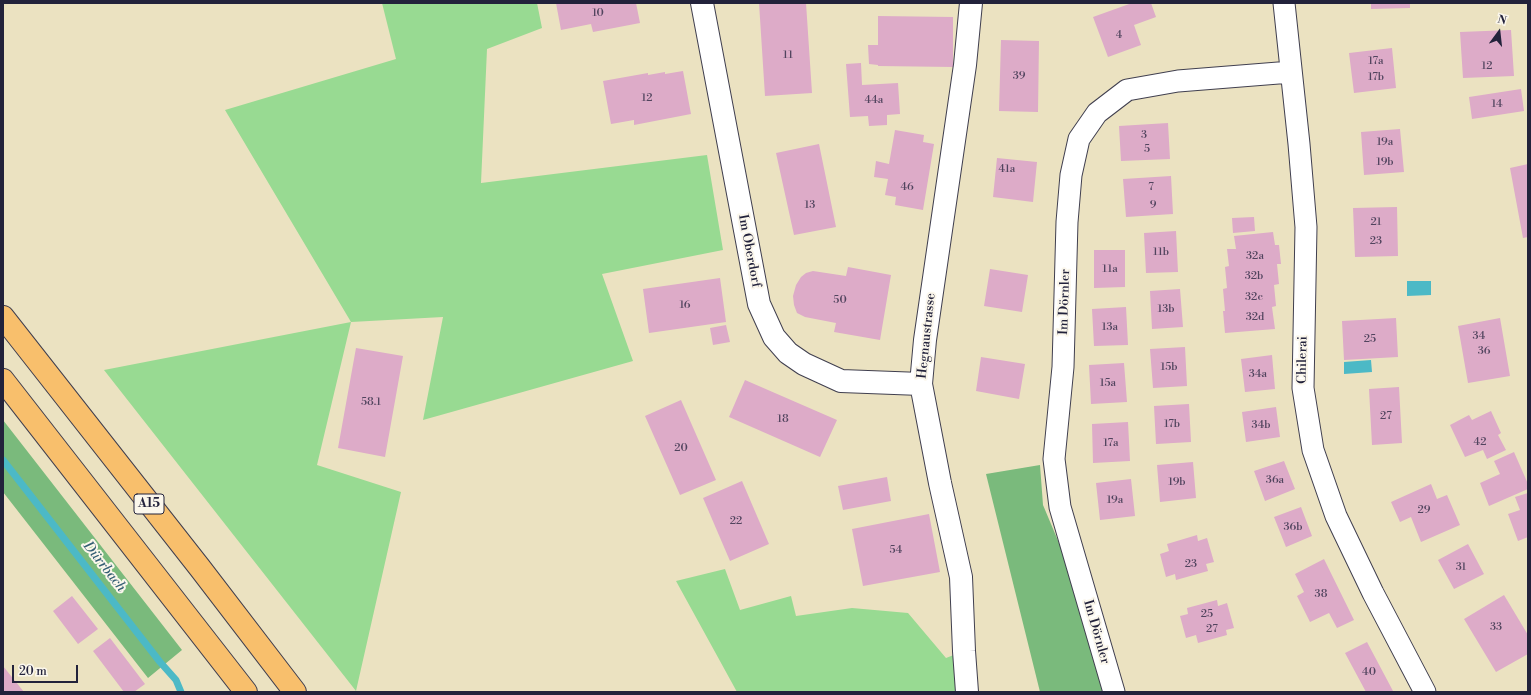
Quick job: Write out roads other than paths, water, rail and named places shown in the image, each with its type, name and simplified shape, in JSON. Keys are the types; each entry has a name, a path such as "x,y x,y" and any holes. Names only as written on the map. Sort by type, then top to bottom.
{"highway":[{"name":"A15","path":"3,316 295,692"},
{"path":"3,380 246,692"}],"street":[{"name":"Im Oberdorf","path":"702,3 759,304 774,337 788,353 804,364 841,381 921,384"},
{"name":"Hegnaustrasse","path":"967,692 961,577 940,483 921,384 925,340 965,65 971,3"},
{"name":"Chilerai","path":"1284,3 1306,227 1303,388 1313,450 1329,497 1340,523 1373,593 1426,692"},
{"name":"Im Dörnler","path":"1114,692 1060,507 1054,459 1063,367 1067,222 1071,175 1079,139 1097,113 1127,90 1178,81 1291,72"}],"water":[{"path":"1407,281 1431,281 1431,295 1407,296"},
{"path":"1371,360 1372,372 1344,374 1344,362"}],"waterway":[{"name":"Dürrbach","path":"3,460 160,662 176,680 181,692"}]}
